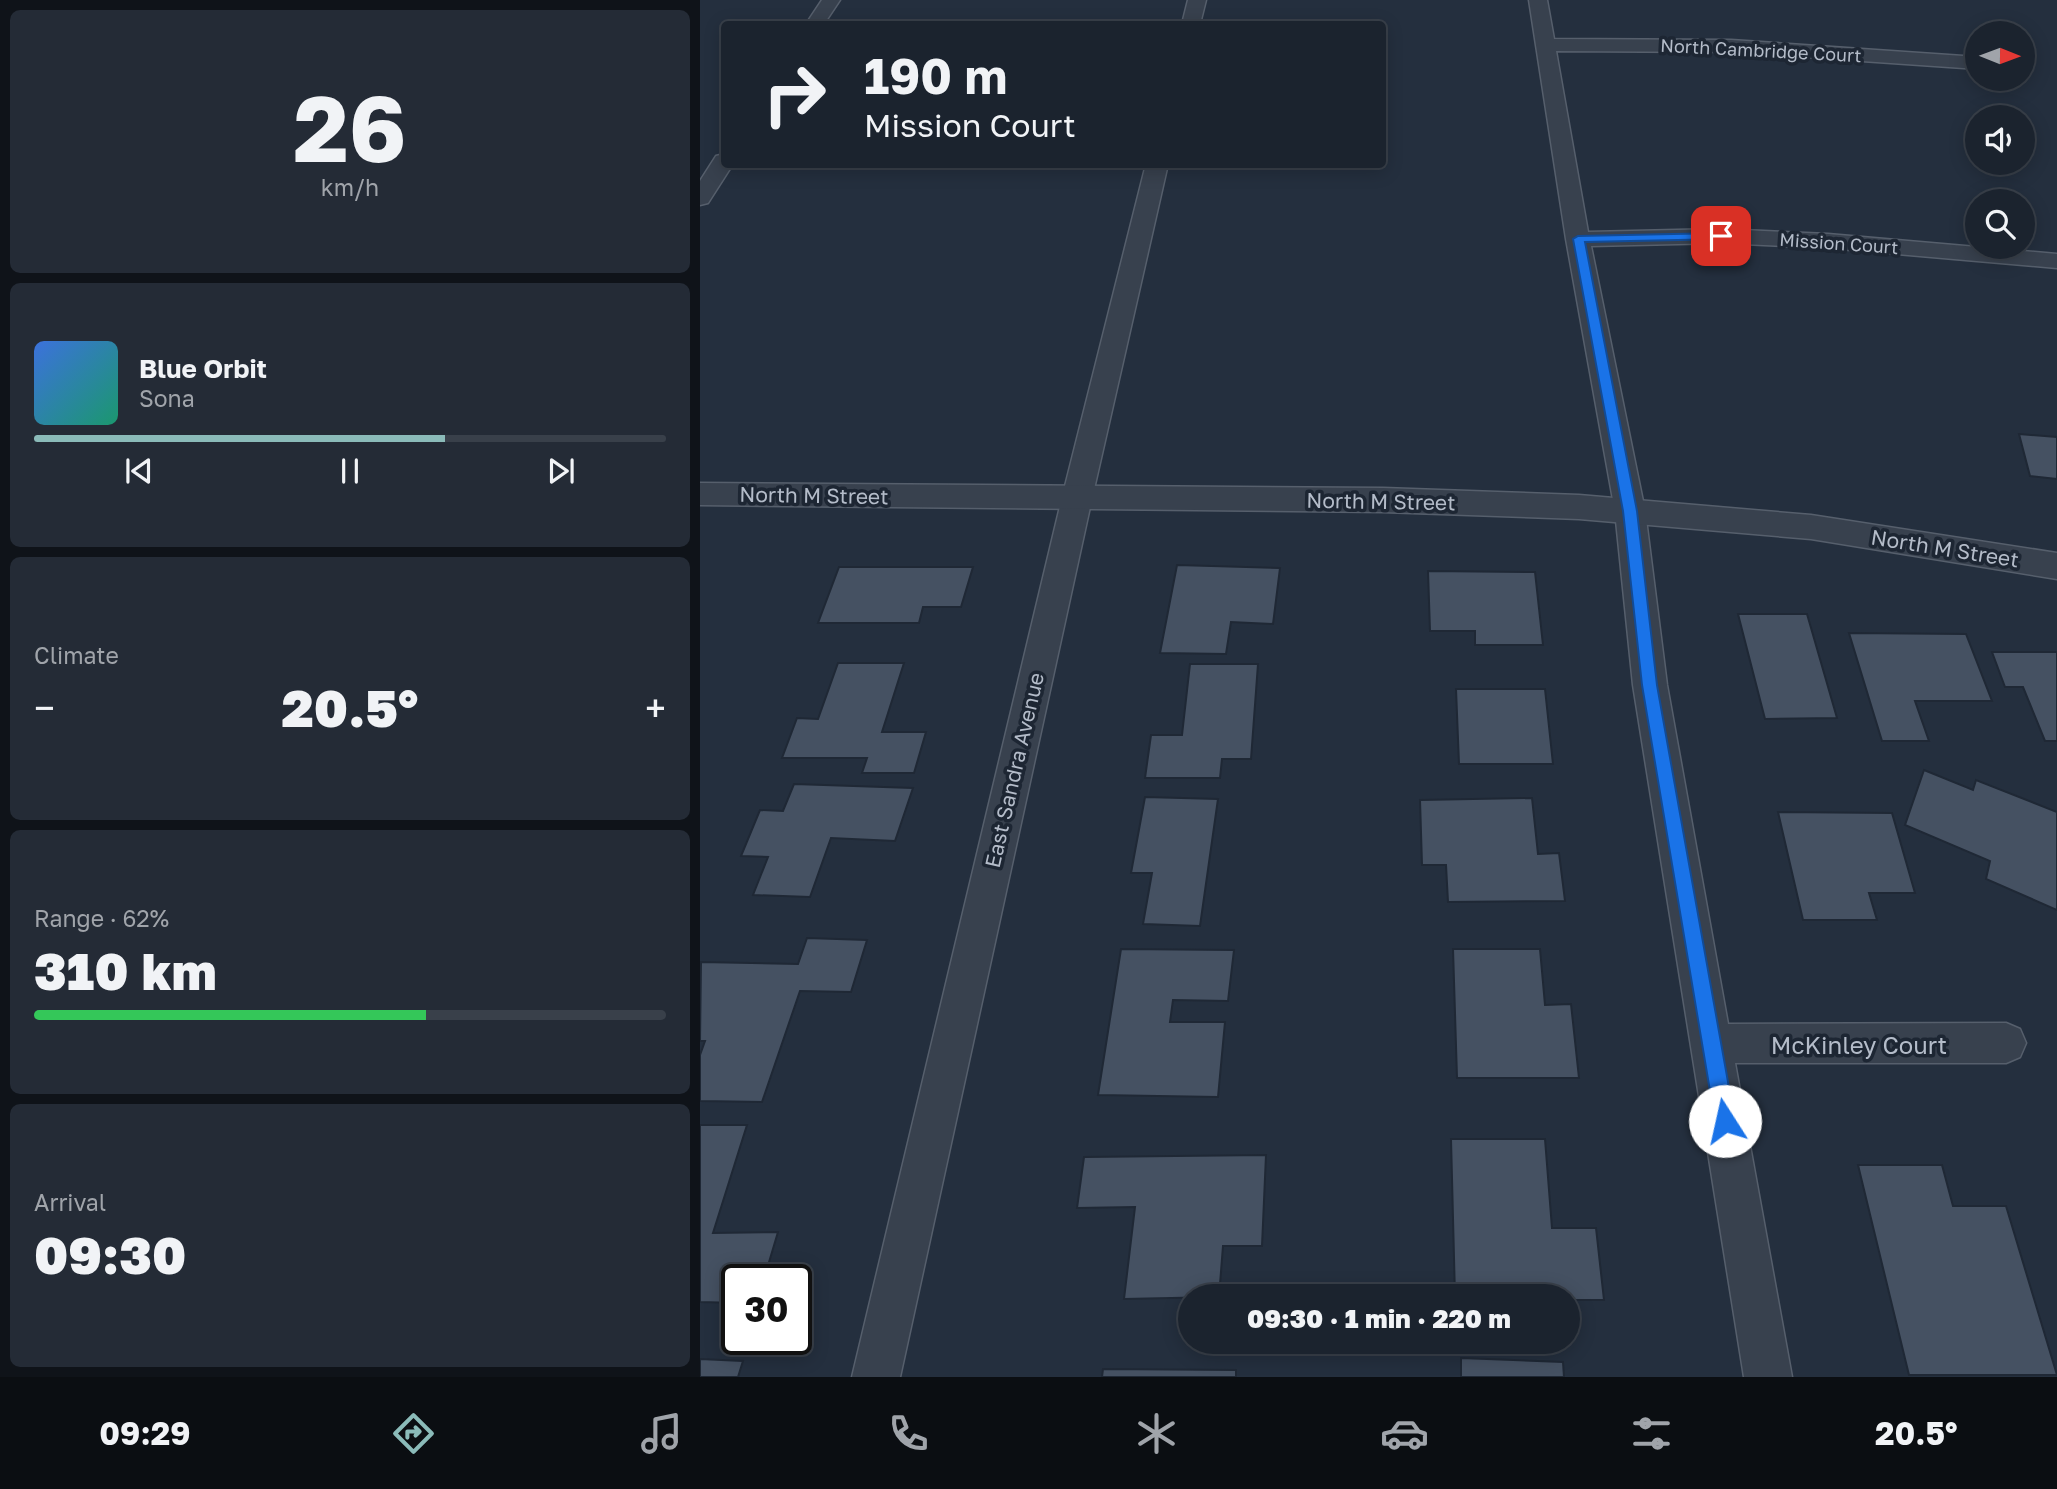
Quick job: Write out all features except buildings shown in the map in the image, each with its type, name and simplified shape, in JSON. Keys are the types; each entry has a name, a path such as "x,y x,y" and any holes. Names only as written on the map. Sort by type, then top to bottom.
{"street":[{"path":"817,21 831,0"},
{"path":"1192,21 1197,0"},
{"path":"1538,0 1578,239 1630,511 1650,685 1768,1377"},
{"name":"North Cambridge Court","path":"1544,45 1720,46 1965,62"},
{"path":"700,198 721,166"},
{"name":"East Sandra Avenue","path":"876,1377 1077,498 1156,168"},
{"name":"Mission Court","path":"1578,239 1721,236 2057,261"},
{"name":"North M Street","path":"700,494 1463,501 1630,511 1811,527 2057,566"},
{"name":"McKinley Court","path":"1712,1044 2006,1043"}],"route":[{"path":"1721,236 1578,239 1630,511 1650,685 1725,1121"}]}
